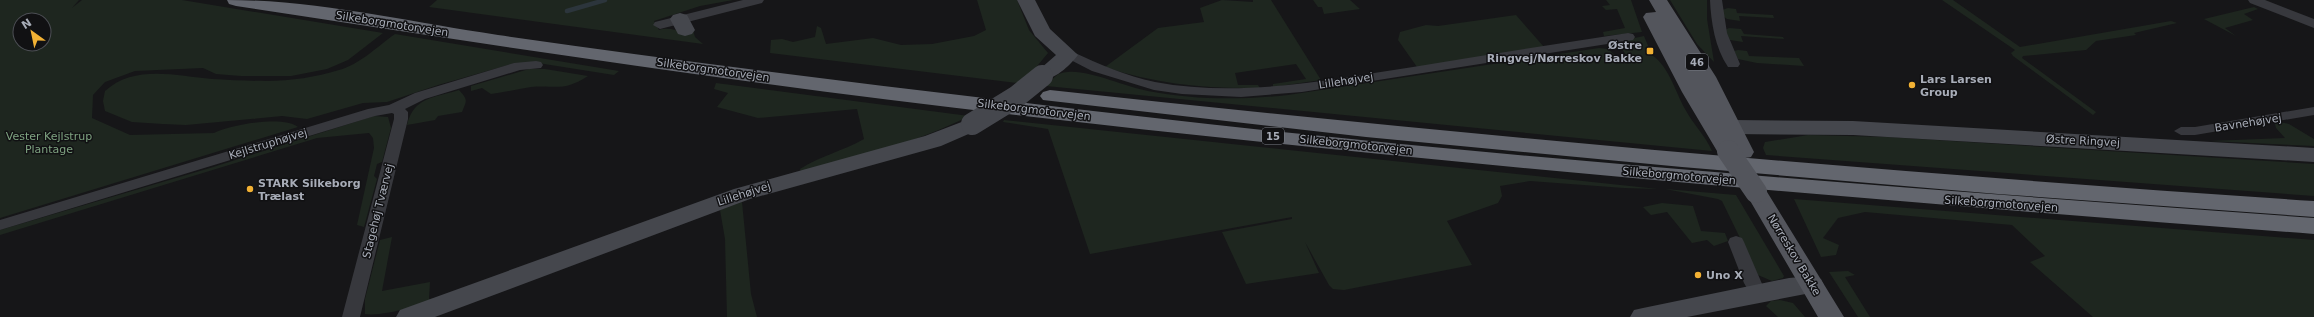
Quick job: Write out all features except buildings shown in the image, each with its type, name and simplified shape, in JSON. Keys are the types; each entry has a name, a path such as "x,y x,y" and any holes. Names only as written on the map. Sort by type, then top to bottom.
{"highway":[{"name":"Silkeborgmotorvejen","path":"236,0 690,67 1133,121 1461,156 1793,186 2314,226"},
{"name":"Silkeborgmotorvejen","path":"326,0 580,37 814,68 1265,120 1775,169 2314,209"}],"main road":[{"path":"1645,0 1666,28 1722,122"},
{"name":"Nørreskov Bakke","path":"1658,0 1706,77 1722,122 1735,152 1758,194 1831,317"}],"street":[{"path":"660,25 682,25 758,0"},
{"name":"Lillehøjvej","path":"1026,0 1042,32 1068,55 1096,70 1128,81 1164,89 1203,93 1255,93 1310,87 1628,37"},
{"path":"1716,0 1717,20 1721,37 1733,64"},
{"path":"2254,0 2314,24"},
{"name":"Lillehøjvej","path":"409,317 742,194 932,141 972,124 1016,97 1068,55"},
{"name":"Kejlstruphøjvej","path":"0,225 374,112 393,109 420,96 519,66 536,65"},
{"name":"Stagehøj Tværvej","path":"351,317 401,119 401,112 393,109"},
{"name":"Bavnehøjvej","path":"2181,131 2195,131 2314,111"},
{"name":"Østre Ringvej","path":"1722,122 1853,128 2314,155"},
{"path":"1736,242 1752,283 1758,294"},
{"path":"1644,317 1789,287 1812,285"}],"green space":[{"name":"Vester Kejlstrup Plantage","path":"0,0 79,0 72,8 82,0 182,0 383,33 348,60 327,69 291,76 241,76 216,74 203,68 135,71 105,82 93,95 92,118 130,135 214,133 231,127 256,122 291,123 298,127 0,218"},
{"path":"437,0 733,0 700,6 654,21 659,30 693,30 695,37 703,44 429,7"},
{"path":"977,0 1017,0 1029,30 1048,53 1033,71 1017,83 770,53 771,40 782,39 793,42 815,37 817,26 821,28 826,44 873,38 901,45 932,44 974,36 986,30"},
{"path":"1222,0 1253,2 1253,0 1271,0 1321,80 1273,87 1273,84 1306,79 1296,64 1235,73 1238,85 1258,85 1260,88 1220,88 1181,84 1143,78 1105,67 1158,28 1204,22 1200,8"},
{"path":"1313,0 1350,0 1360,9 1324,14 1322,7 1318,7"},
{"path":"1606,0 1631,0 1642,32 1604,36 1603,32 1625,28 1617,9 1606,10 1602,6 1610,5"},
{"path":"1670,0 1707,0 1707,19 1714,62 1697,44"},
{"path":"1942,0 1953,0 2020,47 2171,21 2177,23 2134,33 2136,35 2096,41 2086,50 2023,56 2022,58 2096,112 2093,115 2013,56 2011,53 2015,50"},
{"path":"2254,7 2258,9 2244,14 2253,20 2225,28 2236,36 2204,19"},
{"path":"1728,8 1736,9 1737,13 1773,15 1774,18 1739,16 1740,21 1727,19 1723,16 1722,10"},
{"path":"1516,15 1544,47 1417,67 1398,40 1400,32 1426,25 1438,26"},
{"path":"1729,28 1741,29 1744,34 1783,37 1784,39 1741,36 1743,42 1730,40 1725,30"},
{"path":"395,34 619,71 614,75 538,63 515,63 438,85 387,102 363,103 307,119 282,116 186,125 132,122 105,111 103,101 105,91 129,77 170,74 246,81 276,81 303,78 346,68 361,60"},
{"path":"1644,36 1649,48 1646,49 1648,53 1655,57 1666,70 1681,102 1712,151 1046,86 1060,73 1077,72 1097,76 1139,89 1165,94 1200,98 1270,97 1599,48 1608,49 1616,56 1626,55 1620,46 1630,39"},
{"path":"1734,51 1747,51 1749,56 1799,58 1804,66 1757,63 1738,59"},
{"path":"529,69 545,69 588,76 572,84 560,87 531,87 491,94 482,88 471,91 471,86"},
{"path":"716,83 969,116 949,126 908,142 801,172 800,169 808,164 864,139 857,109 758,118 717,107 728,93 714,89"},
{"path":"459,90 466,100 462,112 438,116 435,120 407,125 414,109 420,104 433,97"},
{"path":"374,116 388,117 391,128 382,162 377,164 374,176 377,179 364,227 357,225 374,148 373,138 369,133 317,138 0,235 0,230 210,168"},
{"path":"1004,120 1658,189 1530,181 1500,186 1502,196 1498,203 1447,221 1472,265 1344,290 1333,289 1329,285 1305,242 1319,273 1246,284 1222,232 1292,219 1292,217 1090,254 1048,129 1003,122"},
{"path":"2280,122 2289,124 2314,139 2314,146 2210,141 2285,138 2276,128 2275,124"},
{"path":"1808,135 1888,137 2314,164 2314,196 1766,155 1763,148 1765,142"},
{"path":"1665,189 1736,195 1784,276 1783,278 1772,281 1758,275 1722,201"},
{"path":"1794,199 2314,240 2314,317 2093,317 2030,262 2045,256 2012,225 1865,212 1838,218 1823,238 1839,245 1836,255 1821,257"},
{"path":"742,202 751,294 757,317 727,317 725,239 720,210"},
{"path":"1662,203 1693,206 1701,231 1725,233 1728,241 1714,246 1707,240 1692,243 1667,212 1651,215 1643,207"},
{"path":"392,237 382,291 430,282 429,299 444,297 393,312 382,314 365,314 365,299 380,240"},
{"path":"1848,271 1855,275 1845,277 1870,317 1858,317 1829,272"},
{"path":"1780,300 1793,303 1805,317 1778,317 1766,306 1771,301"}],"waterway":[{"path":"567,11 605,0"}],"place":[{"name":"Østre Ringvej/Nørreskov Bakke","path":"1650,51"},
{"name":"Lars Larsen Group","path":"1912,85"},
{"name":"STARK Silkeborg Trælast","path":"250,189"},
{"name":"Uno X","path":"1698,275"}]}
